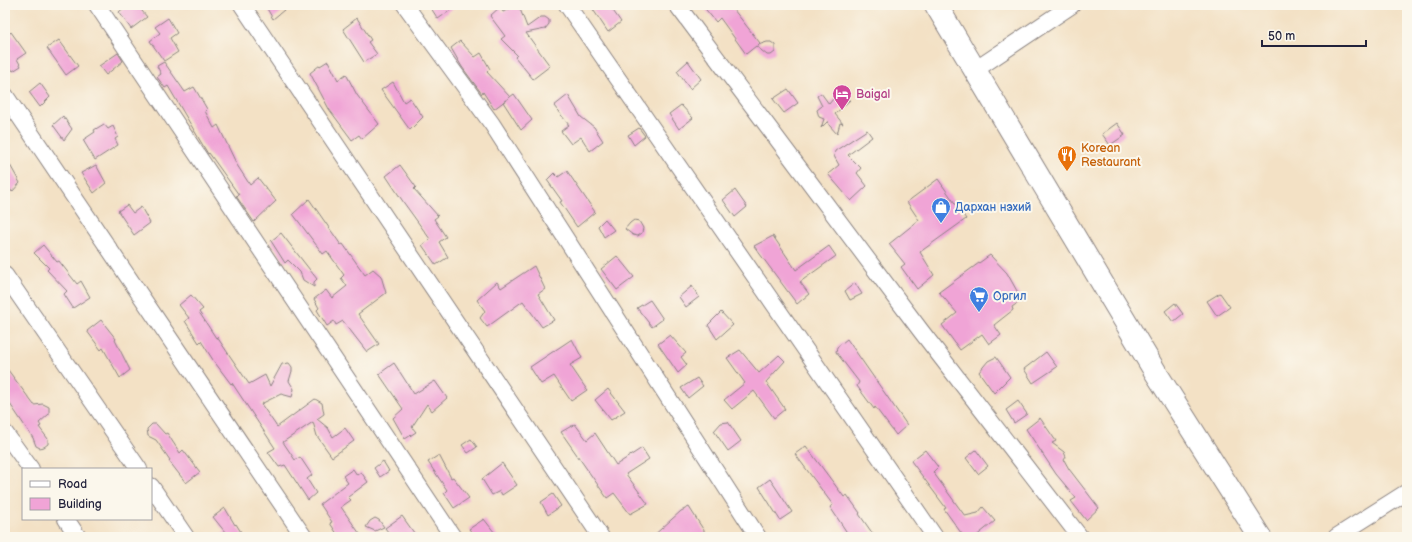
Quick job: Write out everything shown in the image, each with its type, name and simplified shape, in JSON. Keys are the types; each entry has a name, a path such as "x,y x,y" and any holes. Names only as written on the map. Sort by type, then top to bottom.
{"highway":[{"path":"936,5 1156,373 1260,537"}],"street":[{"path":"97,5 453,537"},
{"path":"242,5 601,537"},
{"path":"405,5 492,124 758,537"},
{"path":"567,5 935,537"},
{"path":"676,5 921,331 1080,537"},
{"path":"975,70 1072,5"},
{"path":"5,95 304,537"},
{"path":"5,275 138,468"},
{"path":"5,433 30,468"},
{"path":"152,487 186,537"},
{"path":"1336,537 1407,492"},
{"path":"67,520 78,537"}],"building":[{"path":"127,5 137,5 147,17 131,29 119,12"},
{"path":"265,5 290,5 273,19"},
{"path":"429,5 458,5 438,19"},
{"path":"590,5 609,5 621,22 608,32"},
{"path":"702,5 730,5 760,43 758,45 771,42 775,45 775,52 771,55 767,55 756,46 746,54 720,18 716,22"},
{"path":"500,7 503,12 513,7 520,9 527,27 541,17 545,17 549,20 549,24 545,29 526,33 550,66 533,79 515,57 517,55 501,39 505,36 490,16"},
{"path":"168,18 177,33 170,38 178,52 164,61 150,41 160,33 155,27"},
{"path":"357,18 371,40 368,42 377,54 364,62 343,29"},
{"path":"11,32 26,53 17,59 21,66 13,71 5,60 5,38"},
{"path":"59,40 78,66 66,75 47,48"},
{"path":"460,41 475,57 481,53 490,69 487,72 510,97 494,109 483,92 482,94 462,67 451,48"},
{"path":"118,53 123,61 106,75 99,66"},
{"path":"328,61 338,80 346,74 357,95 379,124 362,139 359,135 352,140 329,109 310,73"},
{"path":"688,61 701,79 690,89 677,71"},
{"path":"164,62 185,92 194,87 207,109 205,111 214,128 218,125 237,165 250,185 258,178 276,201 254,222 236,196 239,195 209,153 208,154 168,86 165,88 157,77 161,74 157,66"},
{"path":"393,82 404,102 410,98 423,117 410,130 381,90"},
{"path":"40,83 50,97 40,107 29,92"},
{"path":"788,89 798,103 784,113 773,99"},
{"path":"821,93 829,104 837,97 841,98 843,101 850,100 835,114 843,124 840,123 837,134 829,125 828,121 821,128 824,119 819,117 817,110 822,106 817,96"},
{"path":"514,94 532,120 521,130 503,102"},
{"path":"568,95 581,117 594,127 603,141 590,151 581,137 571,144 561,131 569,125 554,106"},
{"path":"681,105 693,118 679,129 669,114"},
{"path":"63,116 72,129 64,140 53,125"},
{"path":"1117,123 1125,135 1110,145 1102,134"},
{"path":"104,124 108,129 113,126 118,137 115,139 118,145 95,160 83,140 95,132 94,130"},
{"path":"639,128 645,136 634,145 628,135"},
{"path":"867,130 872,137 848,155 861,168 857,173 867,186 851,201 828,174 839,165 834,156 835,151"},
{"path":"5,156 20,183 12,192 5,181"},
{"path":"96,165 106,183 94,193 81,173"},
{"path":"400,165 416,187 414,189 438,216 434,219 446,237 439,242 448,257 436,265 422,245 430,239 386,176"},
{"path":"567,171 595,212 577,227 560,202 562,201 547,180 554,173 558,177"},
{"path":"938,179 966,219 920,252 934,275 917,289 901,267 905,264 889,244 919,220 907,202"},
{"path":"735,190 747,207 735,217 723,200"},
{"path":"309,199 341,245 343,244 365,275 373,269 381,276 386,293 358,314 379,344 367,352 343,321 336,325 334,321 327,326 317,310 319,308 314,299 326,290 332,298 347,286 341,278 344,275 327,251 323,254 293,214"},
{"path":"127,205 133,213 141,207 150,223 134,235 118,211"},
{"path":"605,219 614,230 604,237 598,226"},
{"path":"634,220 639,221 643,228 642,233 638,236 633,235 625,229"},
{"path":"281,233 317,279 314,282 314,287 303,280 300,272 288,260 285,263 271,241"},
{"path":"773,236 796,270 829,246 836,256 800,282 809,294 797,304 754,246"},
{"path":"43,245 57,262 59,261 77,284 81,281 90,297 73,308 64,294 67,291 47,270 49,268 34,253"},
{"path":"990,255 1007,273 1022,300 1012,307 1013,310 994,325 1001,335 989,344 982,334 960,350 942,325 957,313 939,292"},
{"path":"617,256 634,277 617,290 601,269"},
{"path":"534,266 545,289 538,294 554,320 542,327 523,301 487,327 480,318 485,311 477,300 497,282 501,288"},
{"path":"855,283 862,294 850,300 845,291"},
{"path":"692,286 699,297 686,307 679,297"},
{"path":"1220,293 1230,307 1217,316 1207,301"},
{"path":"191,295 203,309 199,312 249,384 265,375 270,386 282,364 289,363 292,367 289,381 294,389 292,397 281,394 261,404 277,427 315,399 322,403 324,414 317,419 328,428 333,437 345,428 354,441 332,457 317,436 313,422 283,442 295,460 300,457 312,475 307,479 316,493 308,500 285,465 279,467 268,452 275,448 232,383 231,384 213,360 201,341 199,343 185,321 189,318 179,305"},
{"path":"650,300 663,319 652,327 637,308"},
{"path":"1175,303 1183,314 1173,322 1165,311"},
{"path":"721,312 733,325 717,339 708,325"},
{"path":"101,320 116,339 115,340 130,370 120,378 103,348 101,350 87,331"},
{"path":"670,335 686,353 681,357 687,365 678,373 658,344"},
{"path":"572,339 582,358 570,365 587,390 571,401 554,376 541,384 530,367"},
{"path":"847,339 907,425 896,435 857,386 859,382 836,352 837,347"},
{"path":"740,350 759,373 779,355 785,361 766,382 785,409 774,418 754,391 732,409 724,400 745,383 727,358"},
{"path":"1046,352 1057,367 1033,383 1024,369"},
{"path":"996,357 1010,377 994,393 979,372 988,361"},
{"path":"394,363 414,394 435,381 447,398 432,411 427,404 412,427 416,432 405,439 393,418 403,409 379,374"},
{"path":"5,366 34,405 43,404 49,407 49,414 39,423 41,426 39,427 48,439 48,444 44,447 40,448 36,446 33,438 10,404 5,409"},
{"path":"697,378 703,386 688,398 681,388"},
{"path":"608,389 625,411 611,420 595,400"},
{"path":"1018,401 1027,414 1014,423 1006,410"},
{"path":"1040,418 1056,441 1052,443 1064,452 1066,457 1064,460 1069,469 1099,508 1086,520 1071,501 1076,498 1056,474 1026,429"},
{"path":"728,422 741,441 728,451 714,431 721,423"},
{"path":"152,424 156,424 165,434 167,433 180,453 183,450 200,472 186,483 169,461 170,460 156,440 148,436 147,429"},
{"path":"575,424 587,440 595,433 616,465 642,448 649,459 626,474 648,504 630,514 614,493 607,498 561,432"},
{"path":"471,439 477,447 468,453 462,445"},
{"path":"806,446 844,497 847,495 875,537 850,537 830,507 833,505 795,454"},
{"path":"925,450 938,467 933,472 965,516 978,513 983,507 995,521 975,537 964,537 944,509 946,508 911,461"},
{"path":"976,450 988,466 978,474 966,458"},
{"path":"439,455 451,478 453,477 469,498 454,508 444,493 447,490 428,462"},
{"path":"383,461 389,471 380,477 374,468"},
{"path":"502,463 517,485 502,495 500,491 492,495 482,479"},
{"path":"353,469 357,475 361,472 368,482 348,497 351,500 341,507 362,537 339,537 330,523 332,522 320,504 348,483 343,476"},
{"path":"770,479 792,512 780,520 759,487"},
{"path":"553,494 561,506 548,515 541,502"},
{"path":"689,507 708,537 652,537 681,511"},
{"path":"225,508 244,537 218,537 225,532 213,517"},
{"path":"402,516 417,537 392,537 385,528"},
{"path":"375,518 379,520 384,527 375,531 366,527 370,521"},
{"path":"484,519 498,537 475,537 469,529"}],"place":[{"name":"Baigal","path":"842,111"},
{"name":"Korean Restaurant","path":"1067,172"},
{"name":"Дархан нэхий","path":"941,224"},
{"name":"Оргил","path":"979,313"}]}
